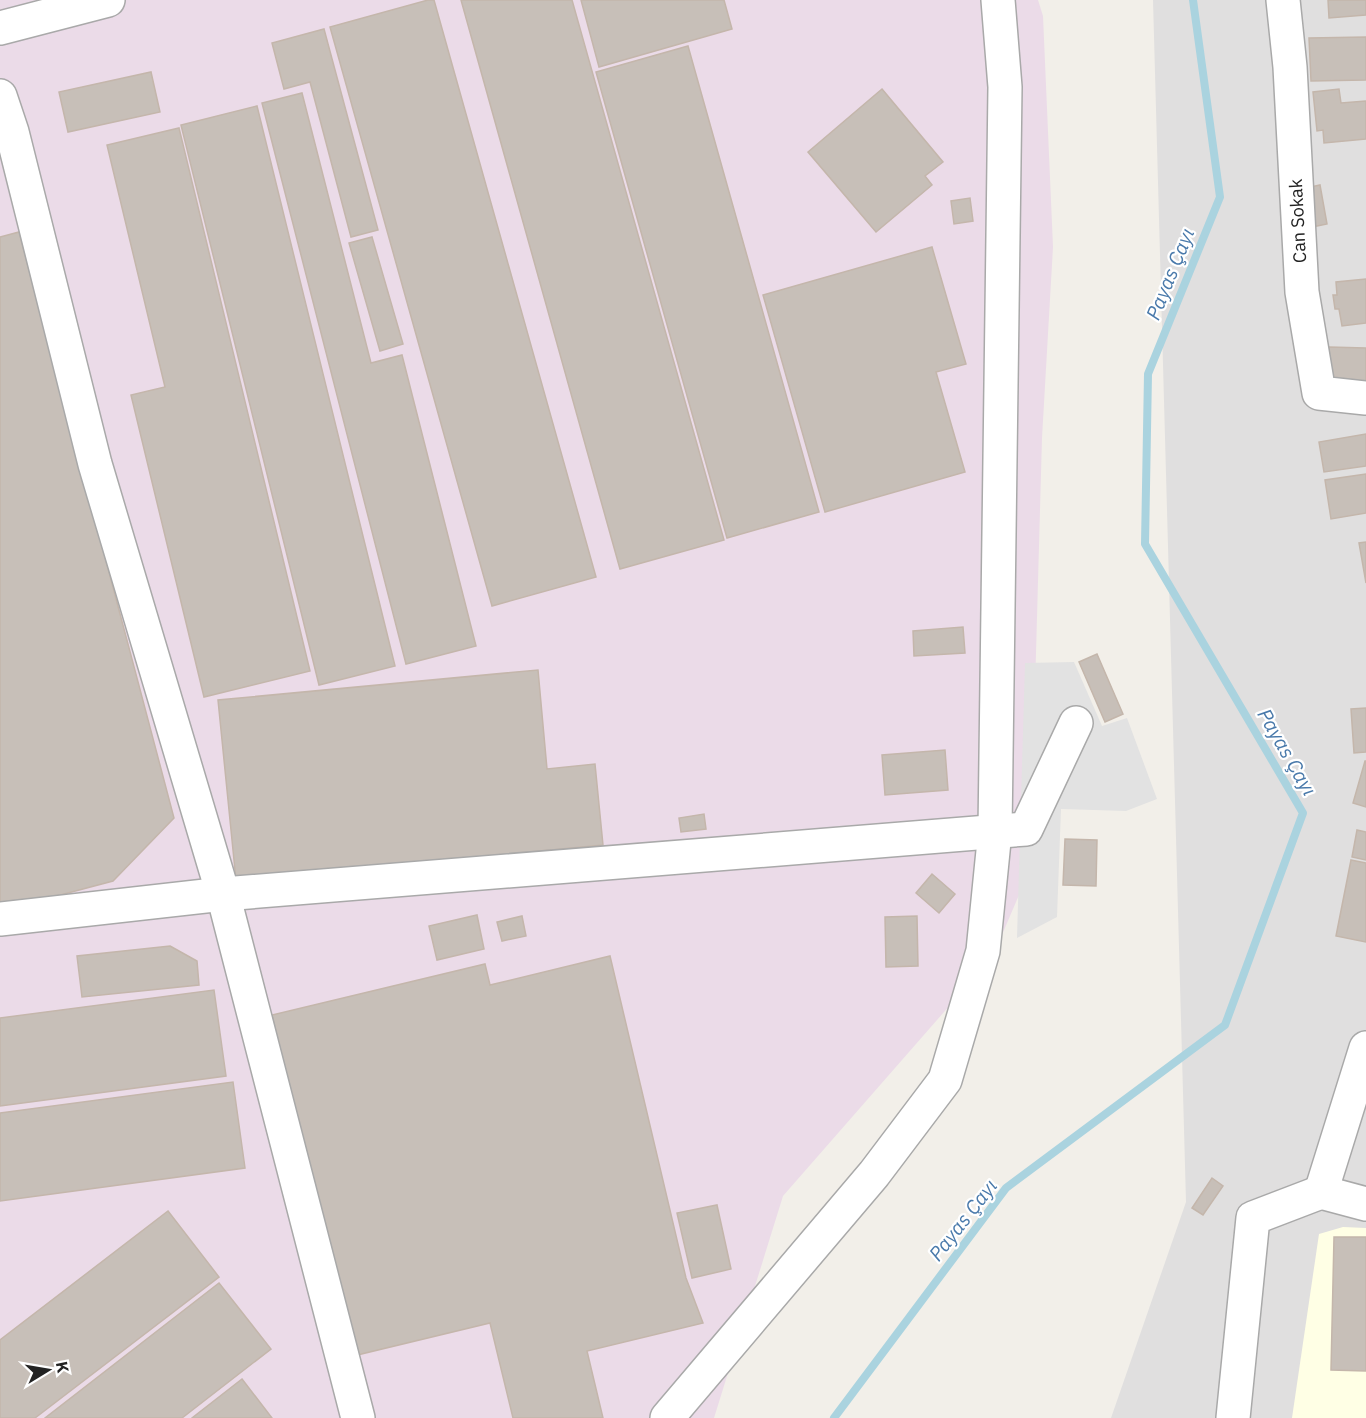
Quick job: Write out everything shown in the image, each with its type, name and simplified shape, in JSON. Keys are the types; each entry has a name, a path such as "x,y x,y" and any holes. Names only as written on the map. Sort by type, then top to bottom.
{"street":[{"path":"0,28 108,0"},
{"path":"667,1418 867,1183 945,1080 983,951 995,831 1005,87 999,0"},
{"name":"Can Sokak","path":"1283,0 1290,67 1302,292 1319,393 1366,398"},
{"path":"0,96 12,132 95,464 222,894 358,1418"},
{"path":"0,919 222,894 1026,829 1076,723"},
{"path":"1321,1192 1366,1048"},
{"path":"1233,1418 1253,1218 1321,1192 1366,1204"}],"shaded area":[{"path":"0,0 1038,0 1043,16 1053,247 1042,438 1030,869 993,956 783,1196 714,1418 0,1418"},
{"path":"1153,0 1366,0 1366,1418 1111,1418 1186,1202"},
{"path":"1074,662 1102,726 1127,718 1157,799 1126,811 1061,809 1057,917 1017,938 1025,663"},
{"path":"1343,1227 1366,1228 1366,1418 1292,1418 1319,1234"}],"building":[{"path":"434,0 596,577 492,606 330,27"},
{"path":"461,0 572,0 724,540 620,569"},
{"path":"581,0 724,0 732,29 599,67"},
{"path":"1328,0 1366,0 1366,15 1329,18"},
{"path":"324,29 378,230 351,237 310,82 284,89 272,43"},
{"path":"1366,37 1366,80 1311,81 1309,38"},
{"path":"688,46 819,512 727,538 596,72"},
{"path":"151,72 160,112 68,132 59,92"},
{"path":"882,89 943,162 925,176 932,185 876,232 808,152"},
{"path":"1339,89 1341,103 1366,101 1366,139 1324,143 1323,130 1317,131 1313,92"},
{"path":"302,93 371,363 402,355 476,646 406,664 262,103"},
{"path":"257,106 395,666 319,685 181,125"},
{"path":"179,128 310,671 204,697 131,395 165,387 107,145"},
{"path":"1320,185 1327,224 1312,227 1306,188"},
{"path":"970,198 973,221 954,224 951,201"},
{"path":"19,232 174,818 113,881 0,911 0,237"},
{"path":"372,237 403,344 380,351 349,243"},
{"path":"932,247 966,364 936,372 965,472 825,512 763,295"},
{"path":"1366,279 1366,323 1342,326 1339,309 1335,309 1333,295 1337,295 1336,282"},
{"path":"1329,347 1366,348 1366,386 1329,385"},
{"path":"1366,434 1366,466 1324,472 1319,442"},
{"path":"1366,474 1366,513 1331,519 1325,480"},
{"path":"1366,542 1366,583 1359,543"},
{"path":"963,627 965,653 914,656 913,631"},
{"path":"1097,654 1123,714 1105,722 1079,662"},
{"path":"538,670 547,769 595,764 603,845 236,880 218,700"},
{"path":"1366,708 1366,752 1354,753 1351,709"},
{"path":"945,750 948,790 885,795 882,755"},
{"path":"1366,761 1366,807 1353,803"},
{"path":"704,814 706,829 681,832 679,818"},
{"path":"1357,830 1366,832 1366,860 1352,857"},
{"path":"1065,839 1097,840 1096,886 1063,885"},
{"path":"1351,860 1366,863 1366,942 1336,936"},
{"path":"932,874 955,894 939,913 916,893"},
{"path":"477,915 484,949 437,960 429,926"},
{"path":"522,916 526,936 502,941 497,922"},
{"path":"917,916 918,966 886,967 885,917"},
{"path":"170,946 197,961 199,985 82,997 77,956"},
{"path":"610,956 686,1278 703,1323 587,1351 603,1418 513,1418 490,1323 353,1356 272,1015 485,964 490,985"},
{"path":"214,990 226,1076 0,1106 0,1018"},
{"path":"233,1082 245,1168 0,1201 0,1113"},
{"path":"1212,1178 1223,1186 1203,1215 1192,1208"},
{"path":"717,1205 731,1269 692,1278 677,1213"},
{"path":"168,1211 219,1277 35,1418 0,1418 0,1340"},
{"path":"1334,1237 1366,1237 1366,1371 1331,1370"},
{"path":"219,1283 271,1349 182,1418 45,1418"},
{"path":"242,1379 272,1418 192,1418"}],"waterway":[{"name":"Payas Çayı","path":"834,1418 1006,1188 1225,1025 1303,813 1145,544 1148,374 1220,197 1193,0"}]}
